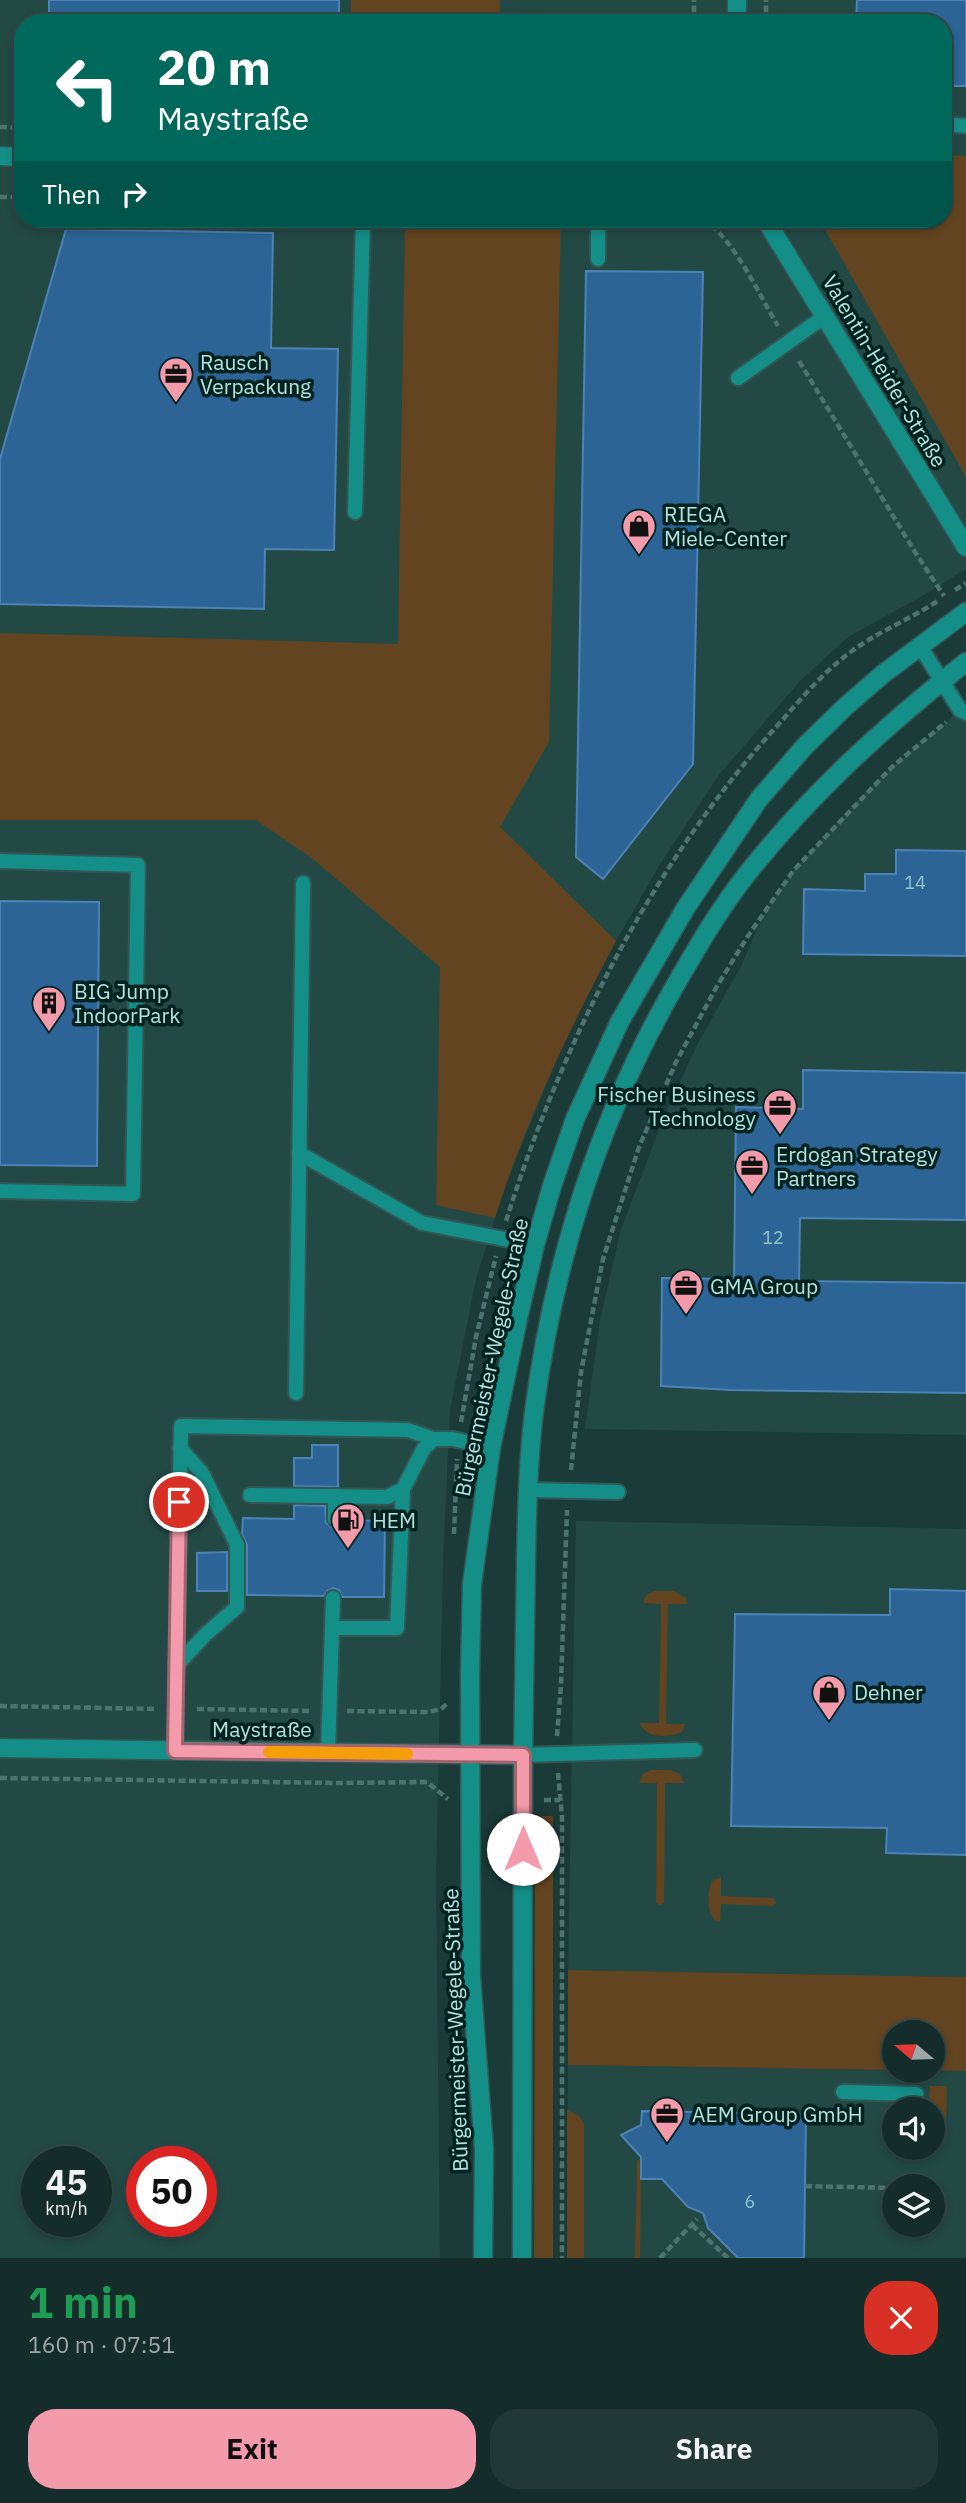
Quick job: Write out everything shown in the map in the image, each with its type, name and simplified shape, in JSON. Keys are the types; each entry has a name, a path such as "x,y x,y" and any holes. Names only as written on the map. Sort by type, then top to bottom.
{"main road":[{"name":"Valentin-Heider-Straße","path":"771,228 966,547"},
{"name":"Bürgermeister-Wegele-Straße","path":"483,2258 484,2148 471,1976 472,1584 491,1448 535,1245 575,1119 620,1021 685,909 759,799 805,746 846,706 966,612"},
{"path":"522,2258 523,1755 527,1490 534,1414 557,1280 594,1156 636,1056 713,921 746,876 814,797 854,756 966,662"},
{"name":"Maystraße","path":"0,1748 523,1755"}],"lane":[{"path":"355,512 363,228"},
{"path":"598,228 598,259"},
{"path":"738,378 825,316"},
{"path":"920,646 963,712"},
{"path":"0,861 138,865 134,1194 0,1191"},
{"path":"296,1393 303,884"},
{"path":"299,1153 422,1223 535,1245"},
{"path":"175,1751 181,1426 408,1430 434,1439 453,1439 491,1448"},
{"path":"332,1628 397,1628 403,1489 424,1448 434,1439"},
{"path":"176,1666 206,1634 237,1607 237,1545 202,1473 180,1448"},
{"path":"250,1495 387,1497 403,1489"},
{"path":"527,1490 618,1492"},
{"path":"335,1496 335,1519"},
{"path":"328,1753 333,1598"},
{"path":"523,1755 695,1750"},
{"path":"843,2092 916,2094"}],"path":[{"path":"714,228 734,253 944,596"},
{"path":"562,2258 562,1816 557,1754 569,1491 581,1372 603,1259 639,1147 676,1062 723,976 793,871 842,817 892,767 963,712"},
{"path":"0,1706 429,1712 441,1709 449,1699"},
{"path":"0,1777 427,1782 449,1800"},
{"path":"805,2186 882,2188"},
{"path":"660,2258 697,2219"},
{"path":"692,2225 728,2258"}],"shaded area":[{"path":"0,0 966,0 966,569 848,637 801,680 719,775 659,866 566,1037 504,1189 476,1279 450,1410 443,1564 436,1877 440,2258 0,2258"},
{"path":"351,0 500,0 500,14 351,14"},
{"path":"952,155 966,156 966,477 824,228 952,228"},
{"path":"405,228 561,228 549,742 500,827 616,941 549,1077 495,1218 436,1205 440,967 313,859 256,820 0,820 0,633 398,644"},
{"path":"966,705 966,1435 585,1429 600,1320 621,1229 665,1114 697,1045 741,966 765,911 793,871 858,800 892,767"},
{"path":"576,1521 966,1529 966,1977 568,1970"},
{"path":"655,1591 674,1591 686,1598 687,1604 668,1604 666,1724 685,1724 682,1732 664,1736 647,1732 640,1723 659,1723 661,1604 643,1603 646,1595"},
{"path":"651,1770 670,1770 680,1774 684,1783 665,1783 664,1903 660,1905 656,1903 657,1783 639,1783 643,1774"},
{"path":"535,1816 553,1816 553,2258 534,2258"},
{"path":"721,1877 721,1896 773,1898 776,1903 773,1906 721,1904 720,1922 716,1921 710,1912 708,1897 712,1881"},
{"path":"568,1970 966,1977 966,2071 945,2071 945,2020 882,2020 882,2070 568,2065"},
{"path":"568,2065 882,2070 882,2083 945,2083 945,2071 966,2071 966,2258 567,2258"},
{"path":"930,2086 947,2086 946,2121 945,2097 930,2097"},
{"path":"567,2110 579,2116 584,2124 584,2258 567,2258"},
{"path":"641,2159 640,2258 635,2258 637,2161"}],"building":[{"path":"49,0 339,0 339,14 49,14"},
{"path":"857,0 966,0 966,86 952,86 952,14 856,14"},
{"name":"Rausch Verpackung","path":"66,229 273,233 271,348 338,349 334,550 265,549 264,609 0,604 0,459"},
{"name":"RIEGA Miele-Center","path":"586,271 703,272 693,764 603,879 576,857"},
{"path":"896,850 966,851 966,956 803,954 804,889 865,891 865,874 896,874"},
{"name":"BIG Jump IndoorPark","path":"0,901 99,902 97,1166 0,1165"},
{"path":"803,1070 966,1073 966,1220 800,1218 799,1281 966,1283 966,1393 731,1390 661,1386 662,1278 734,1279 736,1107 803,1109"},
{"path":"312,1445 338,1445 338,1487 294,1486 294,1458 312,1458"},
{"path":"294,1505 325,1506 326,1523 334,1529 340,1527 344,1520 385,1521 384,1597 342,1597 339,1590 333,1588 324,1596 247,1595 247,1545 242,1534 243,1518 294,1519"},
{"path":"227,1552 227,1591 197,1591 197,1553"},
{"path":"890,1589 966,1591 966,1855 886,1853 887,1828 731,1826 735,1614 890,1615"},
{"path":"642,2111 806,2114 804,2258 738,2258 708,2228 703,2213 688,2207 662,2179 641,2179 641,2157 621,2135 641,2125"}],"slow traffic":[{"path":"269,1752 407,1754"}],"place":[{"name":"Rausch Verpackung","path":"176,404"},
{"name":"RIEGA Miele-Center","path":"639,556"},
{"name":"BIG Jump IndoorPark","path":"49,1033"},
{"name":"Fischer Business Technology","path":"780,1136"},
{"name":"Erdogan Strategy Partners","path":"752,1196"},
{"name":"GMA Group","path":"686,1316"},
{"name":"HEM","path":"348,1550"},
{"name":"Dehner","path":"829,1722"},
{"name":"AEM Group GmbH","path":"667,2144"}],"route":[{"path":"179,1502 175,1751 523,1755 523,1849"}]}
